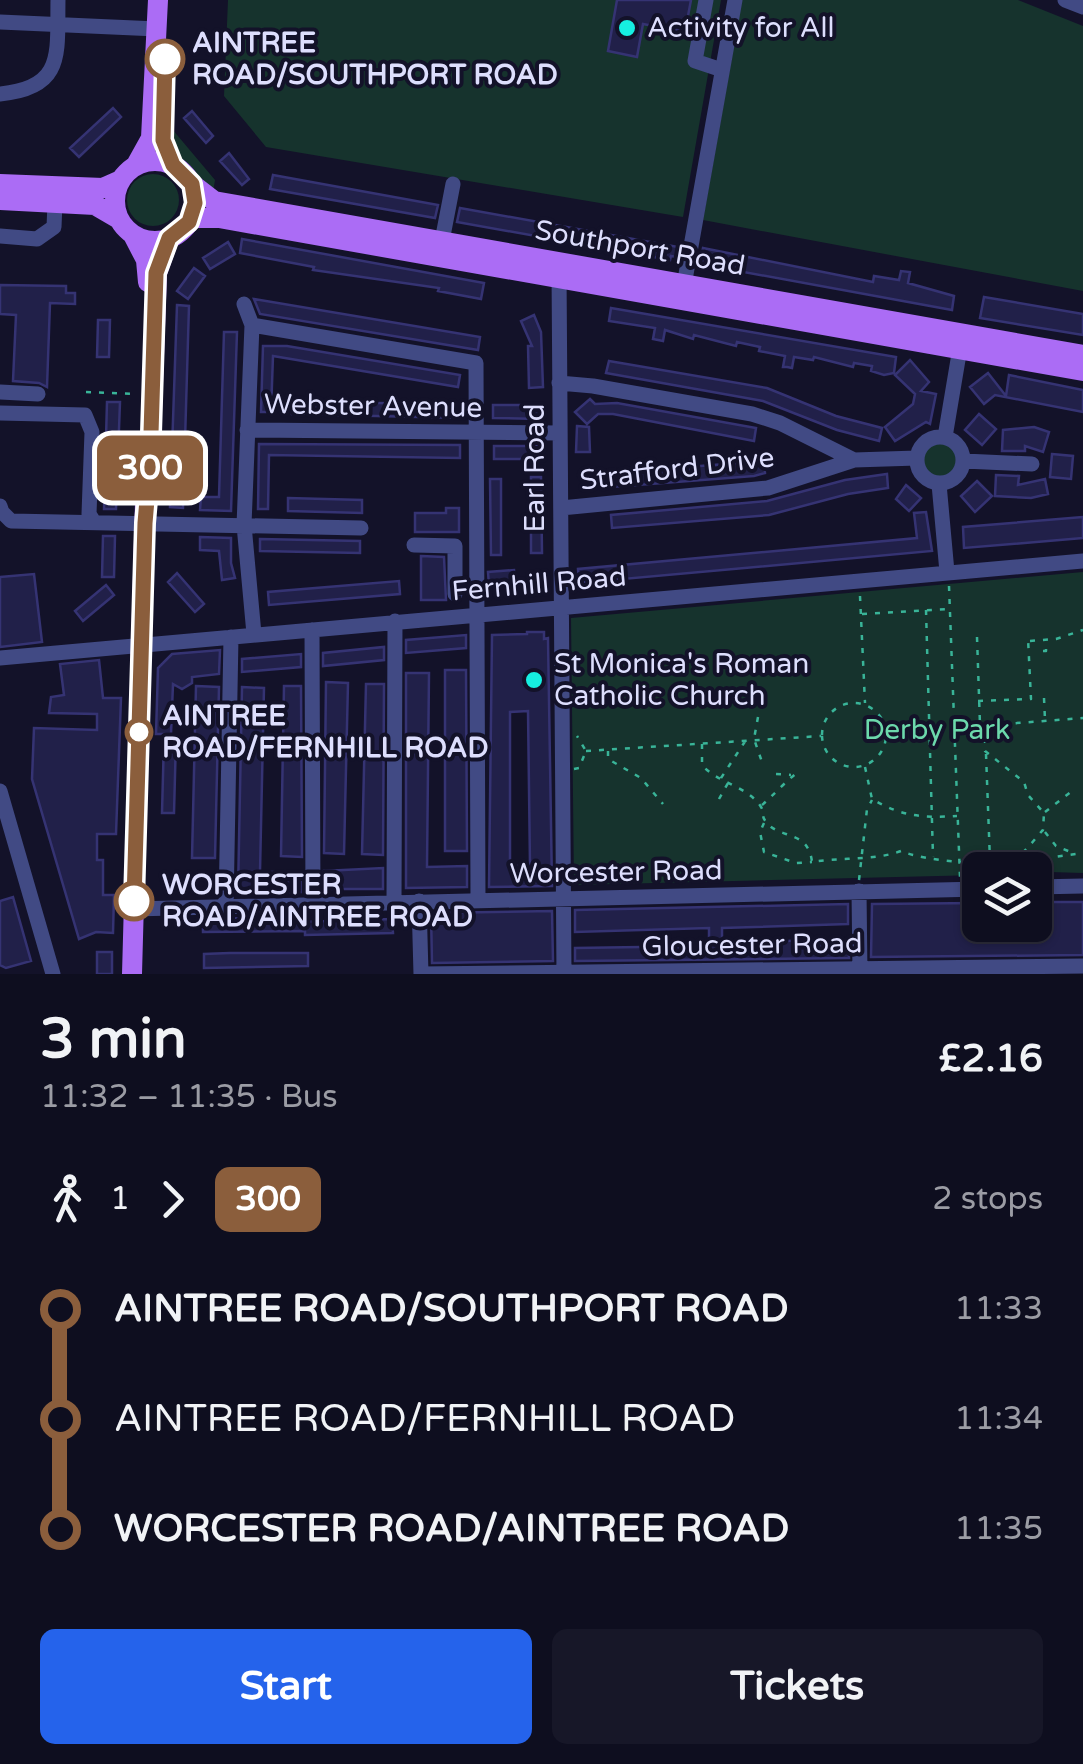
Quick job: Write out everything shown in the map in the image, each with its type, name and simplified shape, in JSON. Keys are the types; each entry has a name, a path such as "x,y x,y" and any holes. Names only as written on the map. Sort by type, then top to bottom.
{"main road":[{"path":"145,513 141,464 148,274 146,260 114,202 151,138 158,0"},
{"path":"0,200 95,205 147,240 169,238 184,229 192,218 195,203 192,184 173,165 162,126 168,0"},
{"path":"0,184 103,188 154,160 173,165"},
{"name":"Southport Road","path":"192,184 214,201 442,241 559,270"},
{"name":"Southport Road","path":"192,218 219,218 559,270 962,342 1083,371"},
{"path":"132,974 156,273 169,238"},
{"name":"Southport Road","path":"962,342 1083,355"}],"street":[{"path":"0,94 28,91 48,74 56,57 58,0"},
{"path":"706,0 695,61 722,70"},
{"path":"683,292 735,0"},
{"path":"1066,0 1083,7"},
{"path":"0,22 157,29"},
{"path":"442,241 453,184"},
{"path":"0,236 37,238 54,227 54,202"},
{"name":"Earl Road","path":"559,270 564,973"},
{"path":"244,304 252,325 244,524 254,634"},
{"path":"252,325 476,363 478,900"},
{"path":"945,437 962,342"},
{"path":"560,382 752,414 780,423 854,460"},
{"path":"0,392 38,394"},
{"path":"0,413 85,415 92,432 89,514 94,522"},
{"name":"Webster Avenue","path":"247,430 559,433"},
{"path":"945,437 956,442 964,461 959,475 939,484 924,478 916,458 927,440 945,437"},
{"path":"805,474 807,438"},
{"name":"Strafford Drive","path":"560,508 768,488 854,460 916,458"},
{"path":"964,461 1032,464"},
{"path":"939,484 947,572"},
{"path":"0,506 11,521 94,522 145,513 244,524 362,528"},
{"path":"414,545 455,546 455,594"},
{"name":"Fernhill Road","path":"0,658 1083,561"},
{"path":"456,568 479,568"},
{"path":"394,901 395,621"},
{"path":"312,630 314,903"},
{"path":"226,907 231,637"},
{"path":"0,791 54,974"},
{"path":"1052,887 1083,886"},
{"name":"Worcester Road","path":"134,909 960,889"},
{"path":"859,891 860,972"},
{"path":"419,901 422,974"},
{"name":"Gloucester Road","path":"422,974 984,971 1083,966"}],"path":[{"path":"86,392 144,394"},
{"path":"947,572 960,889"},
{"path":"858,579 865,704"},
{"path":"861,614 950,609"},
{"path":"926,610 933,858"},
{"path":"978,701 1030,699 1028,639 1046,640 1083,630"},
{"path":"976,637 990,852"},
{"path":"1044,651 1046,640"},
{"path":"1044,698 1046,722"},
{"path":"855,702 865,704 880,716 886,733 878,756 855,768 836,762 828,755 821,736 827,716 835,708 855,702"},
{"path":"758,717 754,740 762,762"},
{"path":"886,733 1083,718"},
{"path":"561,732 580,737 586,752 579,768 562,772"},
{"path":"586,752 821,736"},
{"path":"720,780 746,740"},
{"path":"702,744 702,765 710,775 761,806 765,821 777,830 795,835 811,854 812,862"},
{"path":"608,750 608,759 642,778 663,804"},
{"path":"986,751 1024,782 1028,795 1044,813 1043,830 1023,852"},
{"path":"859,891 860,856 872,798 865,766"},
{"path":"776,774 801,771"},
{"path":"761,806 788,784 792,775"},
{"path":"719,800 728,783"},
{"path":"1044,813 1072,791"},
{"path":"872,798 899,814 958,816"},
{"path":"765,821 760,832 764,852 796,863 860,856 883,858 901,850 915,857 960,860"},
{"path":"1043,830 1056,846 1075,854"},
{"path":"1052,857 1083,853"}],"green space":[{"path":"228,0 721,0 683,217 266,147 224,96"},
{"path":"742,0 1018,0 1083,26 1083,291 703,220"},
{"path":"167,123 215,180 213,192 182,162"},
{"path":"153,174 172,181 179,200 172,219 153,226 134,219 127,200 134,181"},
{"path":"940,442 952,448 958,460 952,472 940,478 928,472 922,460 928,448"},
{"name":"Derby Park","path":"1083,572 1083,873 1052,872 1052,852 962,852 962,875 574,885 571,618"}],"building":[{"name":"Activity for All","path":"617,0 691,0 685,32 643,24 637,57 608,51"},
{"path":"113,108 121,117 79,157 70,148"},
{"path":"192,111 213,136 206,143 184,118"},
{"path":"229,153 249,179 242,185 220,161"},
{"path":"273,175 438,205 435,218 270,189"},
{"path":"460,208 678,247 676,257 671,256 670,260 457,222"},
{"path":"242,239 484,283 481,299 438,291 439,288 313,270 314,267 240,253"},
{"path":"228,242 235,254 210,269 203,258"},
{"path":"703,248 873,282 874,276 899,280 901,271 910,272 908,283 954,296 952,310 700,264"},
{"path":"194,268 205,276 188,299 177,291"},
{"path":"0,285 66,286 66,293 75,293 75,304 50,303 47,387 13,381 16,315 0,314"},
{"path":"984,297 1083,314 1083,335 980,318"},
{"path":"254,299 480,337 478,350 260,314"},
{"path":"177,305 189,306 183,508 170,507"},
{"path":"611,308 896,357 894,373 884,375 871,371 872,366 854,363 853,367 814,357 794,357 792,368 783,367 785,356 759,351 760,347 737,342 736,346 694,335 693,339 665,330 663,341 653,339 655,328 609,321"},
{"path":"534,315 541,332 543,387 529,388 528,346 532,346 521,321"},
{"path":"98,320 110,320 109,357 97,357"},
{"path":"224,332 237,332 231,511 200,510 201,497 219,497"},
{"path":"263,346 287,346 460,375 458,387 273,356 271,412 261,412"},
{"path":"910,360 929,382 921,391 936,394 930,424 926,422 895,441 885,427 913,404 915,394 895,375"},
{"path":"609,361 767,388 836,416 882,428 879,441 837,430 763,401 606,373"},
{"path":"988,373 1006,396 1009,375 1083,390 1083,412 995,395 984,404 970,387"},
{"path":"590,399 595,404 617,403 756,428 754,441 613,414 598,414 587,424 575,412"},
{"path":"107,402 120,402 116,509 104,509"},
{"path":"292,402 460,404 460,418 292,414"},
{"path":"493,405 540,405 540,419 493,418"},
{"path":"979,414 996,429 982,445 965,430"},
{"path":"577,426 589,427 590,452 576,452"},
{"path":"1034,427 1049,432 1043,452 1025,446 1025,451 1002,451 1003,430"},
{"path":"259,444 460,445 460,458 269,455 268,509 258,509"},
{"path":"494,446 539,446 539,459 494,459"},
{"path":"1052,454 1073,456 1071,479 1050,477"},
{"path":"764,461 765,473 754,476 612,487 611,473"},
{"path":"887,474 888,488 769,515 612,528 611,515 767,501 845,480"},
{"path":"996,475 1019,476 1018,485 1045,479 1048,494 1031,498 995,496"},
{"path":"531,477 541,477 542,553 531,553"},
{"path":"490,479 501,479 501,555 491,555"},
{"path":"977,481 992,496 975,512 961,496"},
{"path":"906,485 921,498 909,511 896,499"},
{"path":"288,498 362,500 362,513 288,511"},
{"path":"446,508 459,508 459,532 415,532 415,513 446,513"},
{"path":"926,512 932,551 579,583 578,569 917,538 914,513"},
{"path":"1083,517 1083,538 964,548 963,527"},
{"path":"103,536 115,536 114,577 102,577"},
{"path":"200,537 231,538 235,578 222,580 219,551 200,550"},
{"path":"260,539 360,541 360,553 260,551"},
{"path":"421,556 444,557 446,600 421,600"},
{"path":"514,570 515,583 489,586 488,572"},
{"path":"177,573 204,604 195,612 168,582"},
{"path":"34,574 42,642 0,647 0,577"},
{"path":"399,581 400,594 269,605 268,592"},
{"path":"106,585 114,595 83,621 75,611"},
{"path":"544,632 544,639 548,638 552,886 489,887 492,635","holes":["528,711 530,866 510,866 510,712"]},
{"path":"466,635 466,648 406,653 406,640"},
{"path":"384,647 384,660 323,666 323,653"},
{"path":"220,650 219,674 192,677 192,683 182,689 173,684 171,734 156,734 158,668 172,654"},
{"path":"301,654 301,667 242,672 242,659"},
{"path":"99,660 103,698 121,698 116,834 97,834 97,860 103,860 103,895 114,895 113,933 96,932 79,939 32,779 34,728 97,730 97,714 49,713 51,697 64,695 60,664"},
{"path":"445,670 466,670 467,851 445,851"},
{"path":"406,673 429,673 427,867 467,866 467,887 406,888"},
{"path":"326,682 348,683 344,854 324,853"},
{"path":"366,684 384,684 383,855 362,854"},
{"path":"196,686 219,687 215,858 192,858"},
{"path":"284,686 301,686 302,857 281,856"},
{"path":"242,687 264,688 260,872 302,872 302,892 238,893"},
{"path":"164,738 176,738 174,813 162,813"},
{"path":"383,868 383,889 324,889 324,871"},
{"path":"13,897 31,961 6,968 0,965 0,901"},
{"path":"1052,902 1083,902 1083,955 871,957 872,904 962,903 962,942 1052,942"},
{"path":"848,904 848,924 722,928 722,942 848,940 849,958 575,961 575,948 709,946 709,928 575,932 575,910"},
{"path":"552,911 553,961 432,963 431,913"},
{"path":"298,917 298,922 392,919 393,933 203,932 203,919"},
{"path":"97,952 112,952 112,974 97,974"},
{"path":"308,953 308,966 204,968 204,954"}],"bus line":[{"name":"300","path":"134,901 156,273 169,238 184,229 195,203 192,184 173,165 163,140 165,59"}],"place":[{"name":"Activity for All","path":"627,28"},
{"name":"AINTREE ROAD/SOUTHPORT ROAD","path":"165,59"},
{"name":"St Monica's Roman Catholic Church","path":"534,680"},
{"name":"AINTREE ROAD/FERNHILL ROAD","path":"139,732"},
{"name":"WORCESTER ROAD/AINTREE ROAD","path":"134,901"}]}
